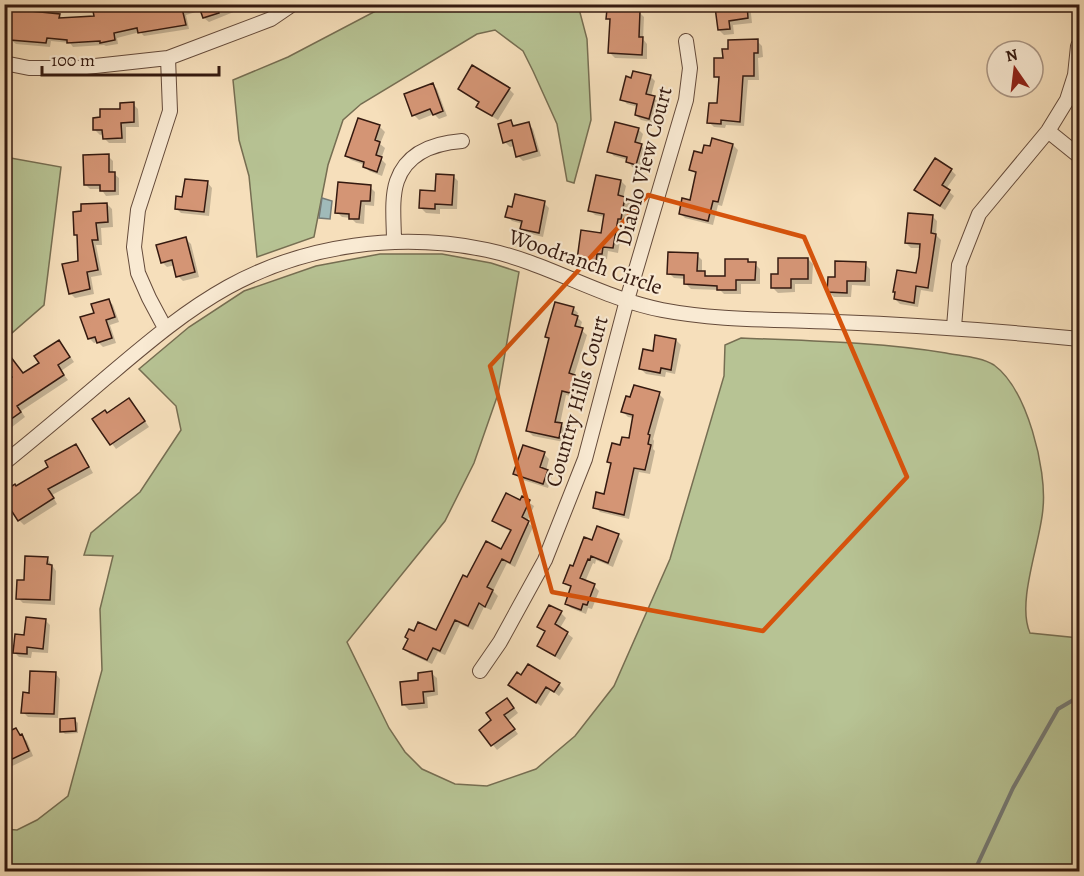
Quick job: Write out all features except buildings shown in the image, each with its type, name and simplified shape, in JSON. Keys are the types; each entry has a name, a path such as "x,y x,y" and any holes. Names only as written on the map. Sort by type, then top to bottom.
{"street":[{"path":"4,63 28,68 77,68 168,58 271,19 294,4"},
{"name":"Diablo View Court","path":"627,300 686,99 690,68 686,41"},
{"path":"954,327 959,265 979,214 1048,131 1067,100 1075,75 1078,46"},
{"path":"165,328 148,298 138,273 134,247 138,210 170,111 168,58"},
{"path":"1048,131 1078,156"},
{"path":"394,242 394,198 398,179 408,164 421,151 440,143 462,141"},
{"name":"Woodranch Circle","path":"4,463 165,328 226,288 263,270 299,258 349,246 394,242 441,243 487,250 532,262 627,300 662,310 715,316 954,327 1080,339"},
{"name":"Country Hills Court","path":"480,671 500,642 549,550 585,459 627,300"}],"highlighted area":[{"path":"648,195 804,237 907,477 763,631 552,592 490,366"}],"green space":[{"path":"389,4 578,5 587,39 591,120 574,183 567,181 557,124 523,51 495,30 477,34 361,104 343,120 328,165 314,237 257,257 249,176 239,140 233,80 288,57"},
{"path":"5,157 61,167 44,305 5,339"},
{"path":"380,254 442,254 491,263 519,272 498,394 474,463 445,521 347,642 389,728 405,752 422,769 455,784 487,786 536,769 575,736 614,686 670,559 724,376 725,345 741,338 869,344 946,353 989,362 1006,376 1025,411 1038,452 1042,473 1043,508 1027,589 1026,620 1030,633 1079,638 1079,871 5,871 5,829 17,830 37,820 68,796 102,670 100,609 113,556 84,555 91,533 140,492 181,430 176,406 139,369 189,327 244,291 316,266"}],"water":[{"path":"322,198 332,201 330,219 319,218"}],"waterway":[{"path":"974,872 1013,788 1058,709 1080,696"}]}
